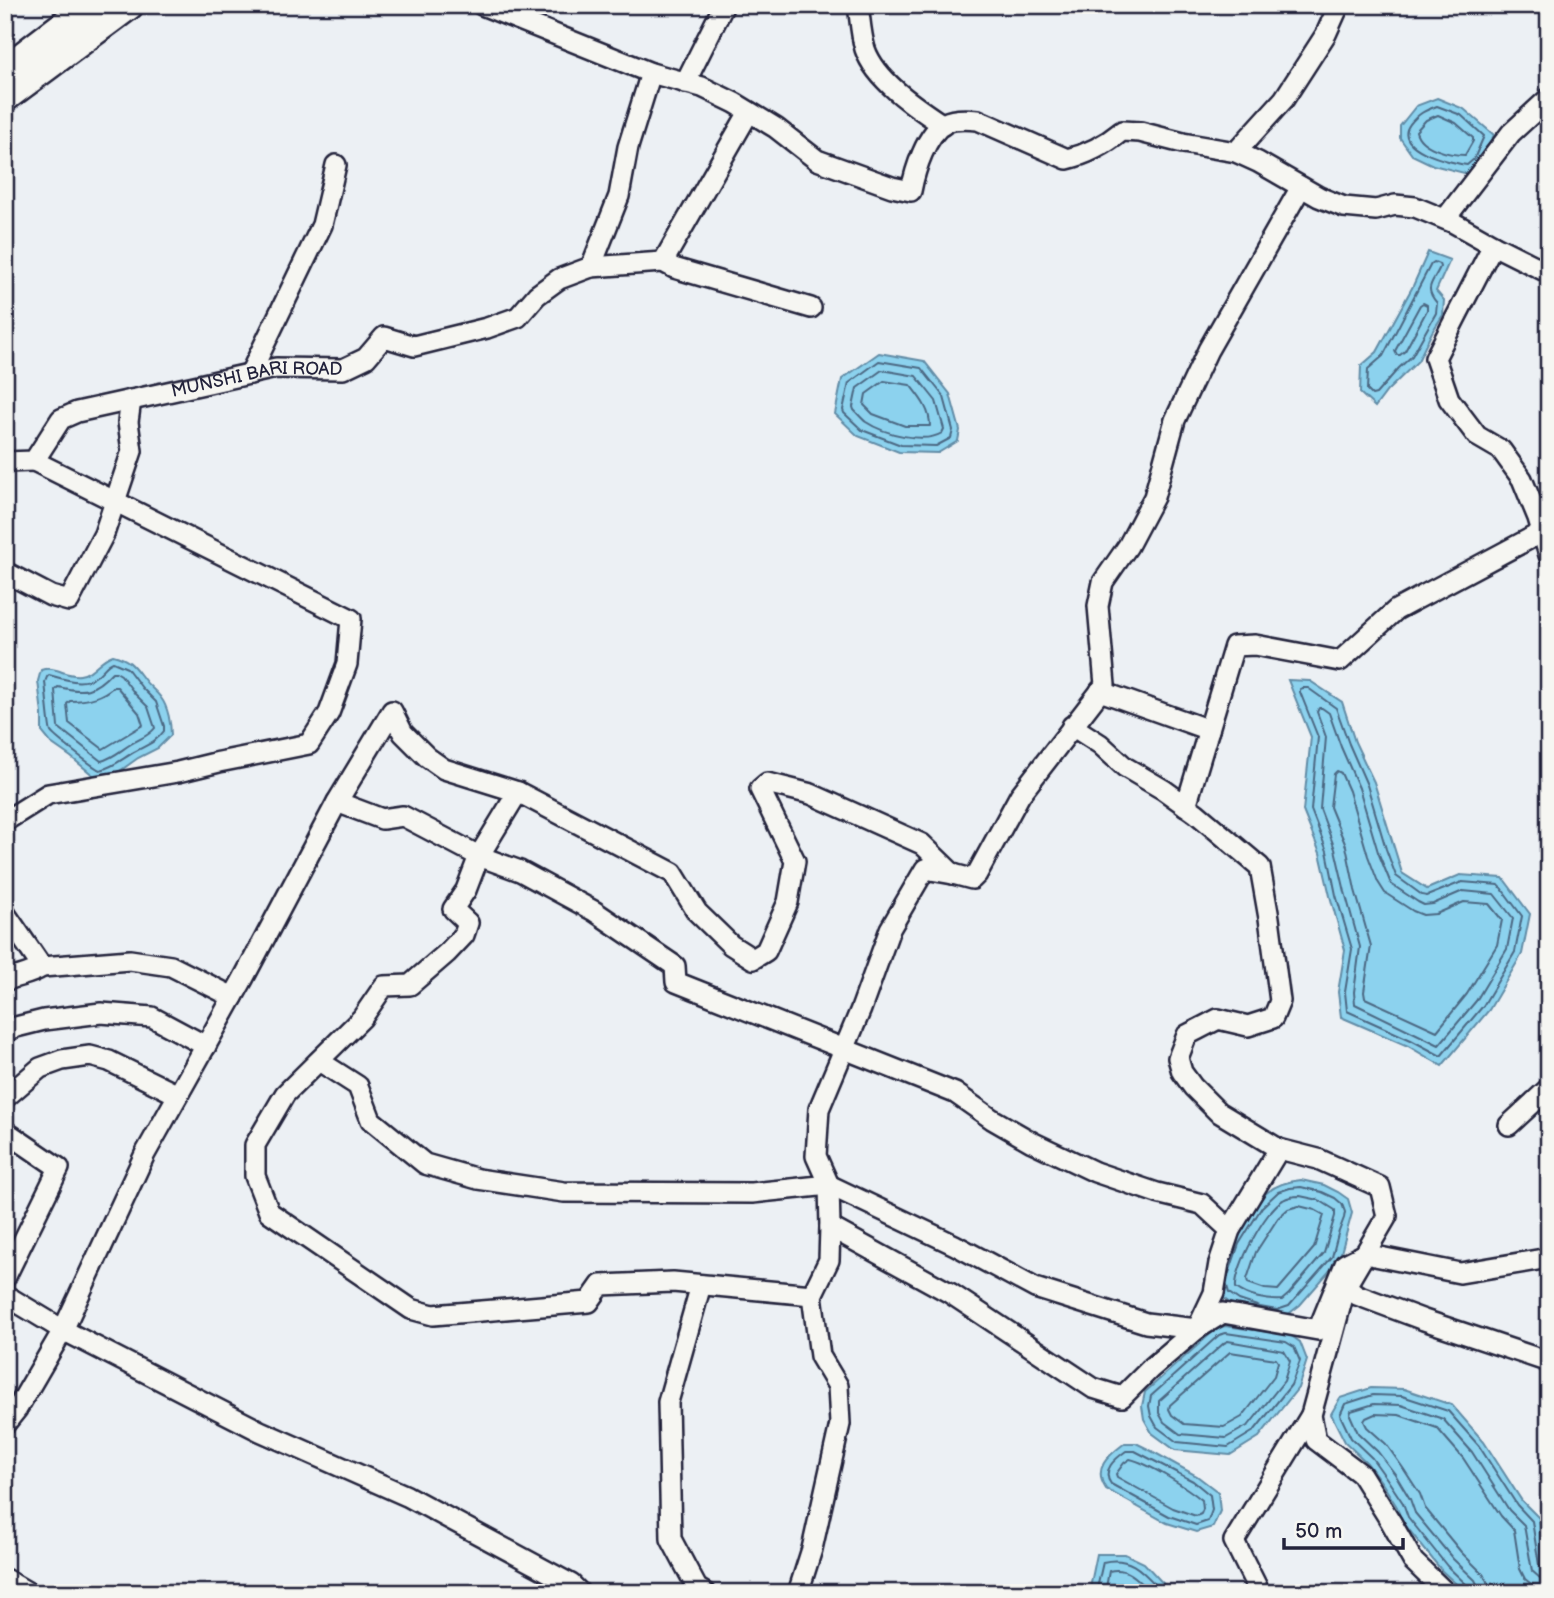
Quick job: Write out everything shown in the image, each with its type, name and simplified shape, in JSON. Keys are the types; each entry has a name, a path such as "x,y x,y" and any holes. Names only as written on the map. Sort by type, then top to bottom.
{"highway":[{"path":"5,70 90,5"},
{"path":"5,97 129,5"}],"street":[{"path":"482,5 651,74 702,87 776,128 817,159 892,187 911,191 914,174 933,133 948,121 978,120 1067,159 1105,145 1122,131 1140,132 1183,144 1236,152 1319,197 1344,207 1376,210 1395,205 1415,207 1454,223 1549,273"},
{"path":"685,83 724,5"},
{"path":"858,5 866,50 880,74 906,100 943,125"},
{"path":"1236,152 1284,99 1326,34 1339,5"},
{"path":"651,74 628,147 619,196 591,267 663,262 674,268 810,308"},
{"path":"1445,219 1511,133 1549,98"},
{"path":"663,262 749,112"},
{"path":"250,374 322,225 336,165"},
{"path":"798,1593 812,1549 840,1424 838,1386 820,1356 812,1295 828,1260 830,1227 829,1185 816,1156 819,1109 861,1009 890,929 925,869 972,879 977,874 1020,795 1105,685 1098,606 1104,582 1128,546 1154,497 1175,420 1208,350 1301,187"},
{"path":"1493,245 1435,358 1450,400 1477,436 1501,450 1522,479 1549,555"},
{"name":"MUNSHI BARI ROAD","path":"34,461 61,419 77,412 276,368 343,369 366,358 384,337 414,346 488,328 518,317 537,295 559,279 591,267"},
{"path":"5,572 51,596 69,601 104,534 132,451 128,422 131,400"},
{"path":"5,462 34,461 351,619 347,664 330,713 309,744 178,772 48,794 5,821"},
{"path":"1186,806 1234,646 1255,645 1340,661 1396,610 1542,532"},
{"path":"1100,691 1209,730"},
{"path":"5,1424 17,1409 63,1330 145,1154 337,802 392,711 402,733 427,757 444,768 519,792 673,873 696,912 731,945 753,958 766,951 788,902 795,861 760,789 768,783 811,794 922,844 953,874"},
{"path":"1072,726 1100,744 1125,767 1186,806 1260,866 1280,1001 1273,1018 1248,1026 1218,1019 1187,1035 1178,1058 1182,1072 1218,1112 1279,1149 1318,1159 1380,1187 1387,1216 1346,1286 1311,1415 1234,1541 1260,1593"},
{"path":"519,792 479,856 466,890 453,909 468,923 464,935 447,954 410,985 384,986 362,1018 285,1094 255,1145 255,1176 269,1212 411,1309 433,1315 589,1302 601,1285 673,1282 812,1295"},
{"path":"337,802 382,819 403,816 479,856 520,871 594,911 675,966 676,982 955,1093 1012,1130 1095,1172 1157,1193 1202,1204 1230,1230"},
{"path":"5,913 43,967"},
{"path":"5,981 19,975 32,974 43,967 130,960 172,966 233,997"},
{"path":"5,1032 44,1020 101,1013 152,1017 206,1046"},
{"path":"5,1098 40,1069 62,1060 90,1056 109,1061 178,1096"},
{"path":"319,1060 358,1086 370,1120 425,1164 478,1178 564,1192 752,1193 829,1185 955,1245 1035,1288 1146,1323 1197,1329"},
{"path":"1509,1125 1549,1088"},
{"path":"5,1131 59,1168 5,1278"},
{"path":"1197,1329 1214,1293 1219,1263 1230,1230 1279,1149"},
{"path":"830,1227 950,1293 1093,1388 1122,1397 1197,1329 1223,1313 1318,1330 1345,1264 1365,1254 1460,1273 1549,1258"},
{"path":"701,1285 668,1402 671,1539 697,1588 705,1593"},
{"path":"1346,1286 1357,1295 1424,1321 1549,1362"},
{"path":"5,1295 63,1330 260,1431 407,1496 571,1584 580,1593"},
{"path":"1311,1415 1316,1440 1361,1474 1413,1561 1446,1593"},
{"path":"5,1579 29,1593"}],"water":[{"path":"1437,98 1464,109 1494,135 1480,164 1468,174 1433,165 1412,155 1400,138 1400,126 1416,106"},
{"path":"1428,252 1450,260 1436,291 1444,300 1443,315 1418,361 1387,391 1375,407 1360,393 1361,366 1377,352"},
{"path":"879,353 924,361 950,394 960,430 958,441 938,453 899,452 858,436 835,414 842,379"},
{"path":"113,655 132,665 161,698 169,716 171,735 158,748 117,773 100,778 51,743 42,732 38,681 41,670 51,669 80,675"},
{"path":"1288,680 1310,681 1342,702 1355,742 1374,782 1402,873 1427,889 1460,875 1503,878 1530,914 1522,954 1489,1010 1442,1066 1408,1046 1341,1017 1338,992 1345,950 1320,853 1303,811 1311,737"},
{"path":"1301,1180 1324,1185 1348,1199 1352,1213 1339,1260 1300,1305 1286,1316 1235,1307 1222,1297 1228,1256 1234,1238 1266,1193 1280,1184"},
{"path":"1225,1326 1290,1335 1300,1342 1307,1360 1298,1388 1259,1437 1230,1455 1175,1450 1152,1433 1144,1419 1142,1406 1145,1392 1216,1329"},
{"path":"1371,1388 1404,1389 1452,1405 1484,1442 1522,1501 1539,1518 1548,1586 1546,1593 1466,1593 1442,1571 1401,1520 1397,1507 1367,1463 1345,1442 1331,1414 1340,1398"},
{"path":"1125,1443 1136,1443 1148,1449 1197,1476 1218,1492 1220,1511 1213,1527 1196,1532 1167,1523 1106,1489 1102,1482 1101,1469 1108,1458"},
{"path":"1097,1554 1125,1554 1144,1563 1172,1593 1089,1593"}]}
